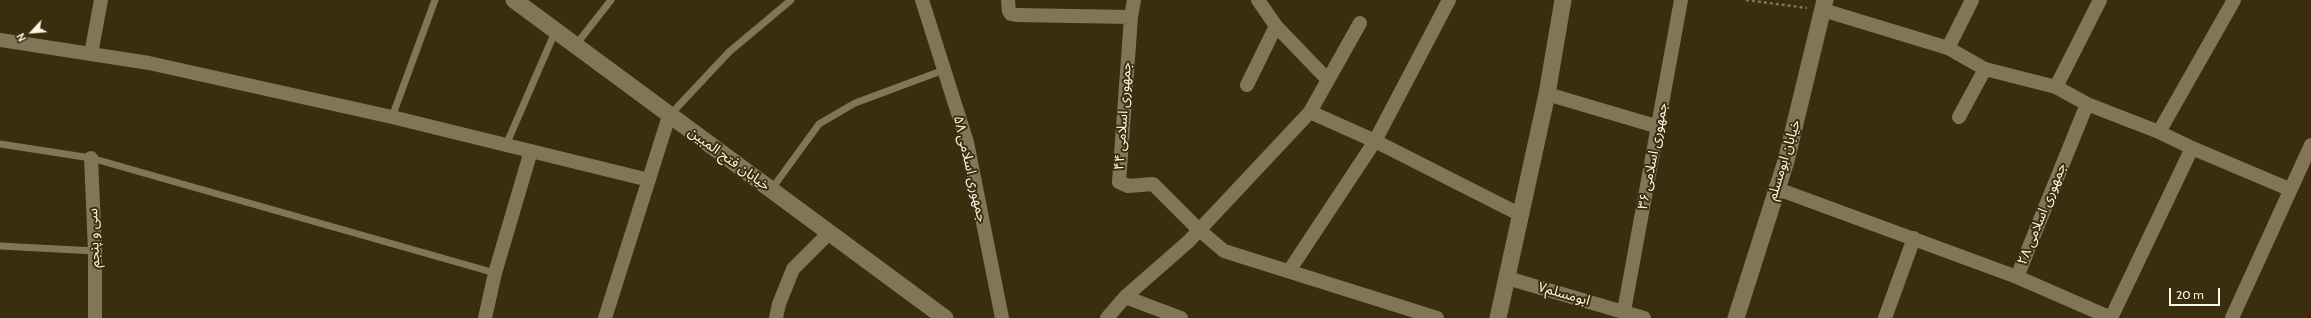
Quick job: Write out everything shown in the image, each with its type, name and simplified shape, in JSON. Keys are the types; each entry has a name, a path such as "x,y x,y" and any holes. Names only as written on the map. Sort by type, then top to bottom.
{"street":[{"path":"92,54 101,0"},
{"name":"خیابان فتح المبین","path":"514,0 555,32 829,233 935,315"},
{"name":"جمهوری اسلامی ۵۸","path":"922,0 967,142 1002,318"},
{"path":"1008,0 1009,11 1011,14 1016,15 1131,17"},
{"name":"جمهوری اسلامی ۴۴","path":"1134,0 1131,17 1119,182 1128,186 1153,184 1198,229"},
{"path":"1258,0 1276,26 1327,79"},
{"path":"1289,271 1375,141 1449,0"},
{"path":"1498,318 1547,94 1563,0"},
{"name":"جمهوری اسلامی ۳۶","path":"1624,312 1682,0"},
{"path":"1948,48 1972,0"},
{"path":"2056,87 2100,0"},
{"path":"2159,132 2234,0"},
{"path":"1824,5 1948,48 1985,69 2056,87 2087,104 2159,132 2192,148 2289,189"},
{"name":"خیابان ابومسلم","path":"1736,318 1776,188 1786,161 1824,5"},
{"path":"1107,318 1124,297 1189,241 1198,229 1310,112 1327,79 1360,23"},
{"path":"1247,86 1276,26"},
{"path":"0,40 149,62 392,117 649,180"},
{"path":"1959,117 1985,69"},
{"path":"1547,94 1659,127"},
{"name":"جمهوری اسلامی ۲۸","path":"1776,188 2017,277 2087,104"},
{"path":"1310,112 1375,141 1521,215"},
{"path":"605,318 669,116"},
{"path":"2232,318 2289,189 2311,145"},
{"path":"2017,277 2084,313 2111,318 2192,148"},
{"path":"485,318 495,273 531,151"},
{"name":"سی و پنجم","path":"91,158 95,251 95,318"},
{"path":"1198,229 1224,250 1437,318"},
{"path":"776,318 779,304 793,269 829,233"},
{"path":"1885,318 1914,238"},
{"name":"ابومسلم۷","path":"1507,278 1644,318"},
{"path":"1124,297 1181,318"}],"lane":[{"path":"392,117 435,0"},
{"path":"575,46 611,0"},
{"path":"669,116 729,52 791,0"},
{"path":"506,145 555,32"},
{"path":"771,190 819,124 855,103 944,70"},
{"path":"0,144 91,158 495,273"},
{"path":"0,246 95,251"}],"path":[{"path":"1746,0 1824,5"}]}
